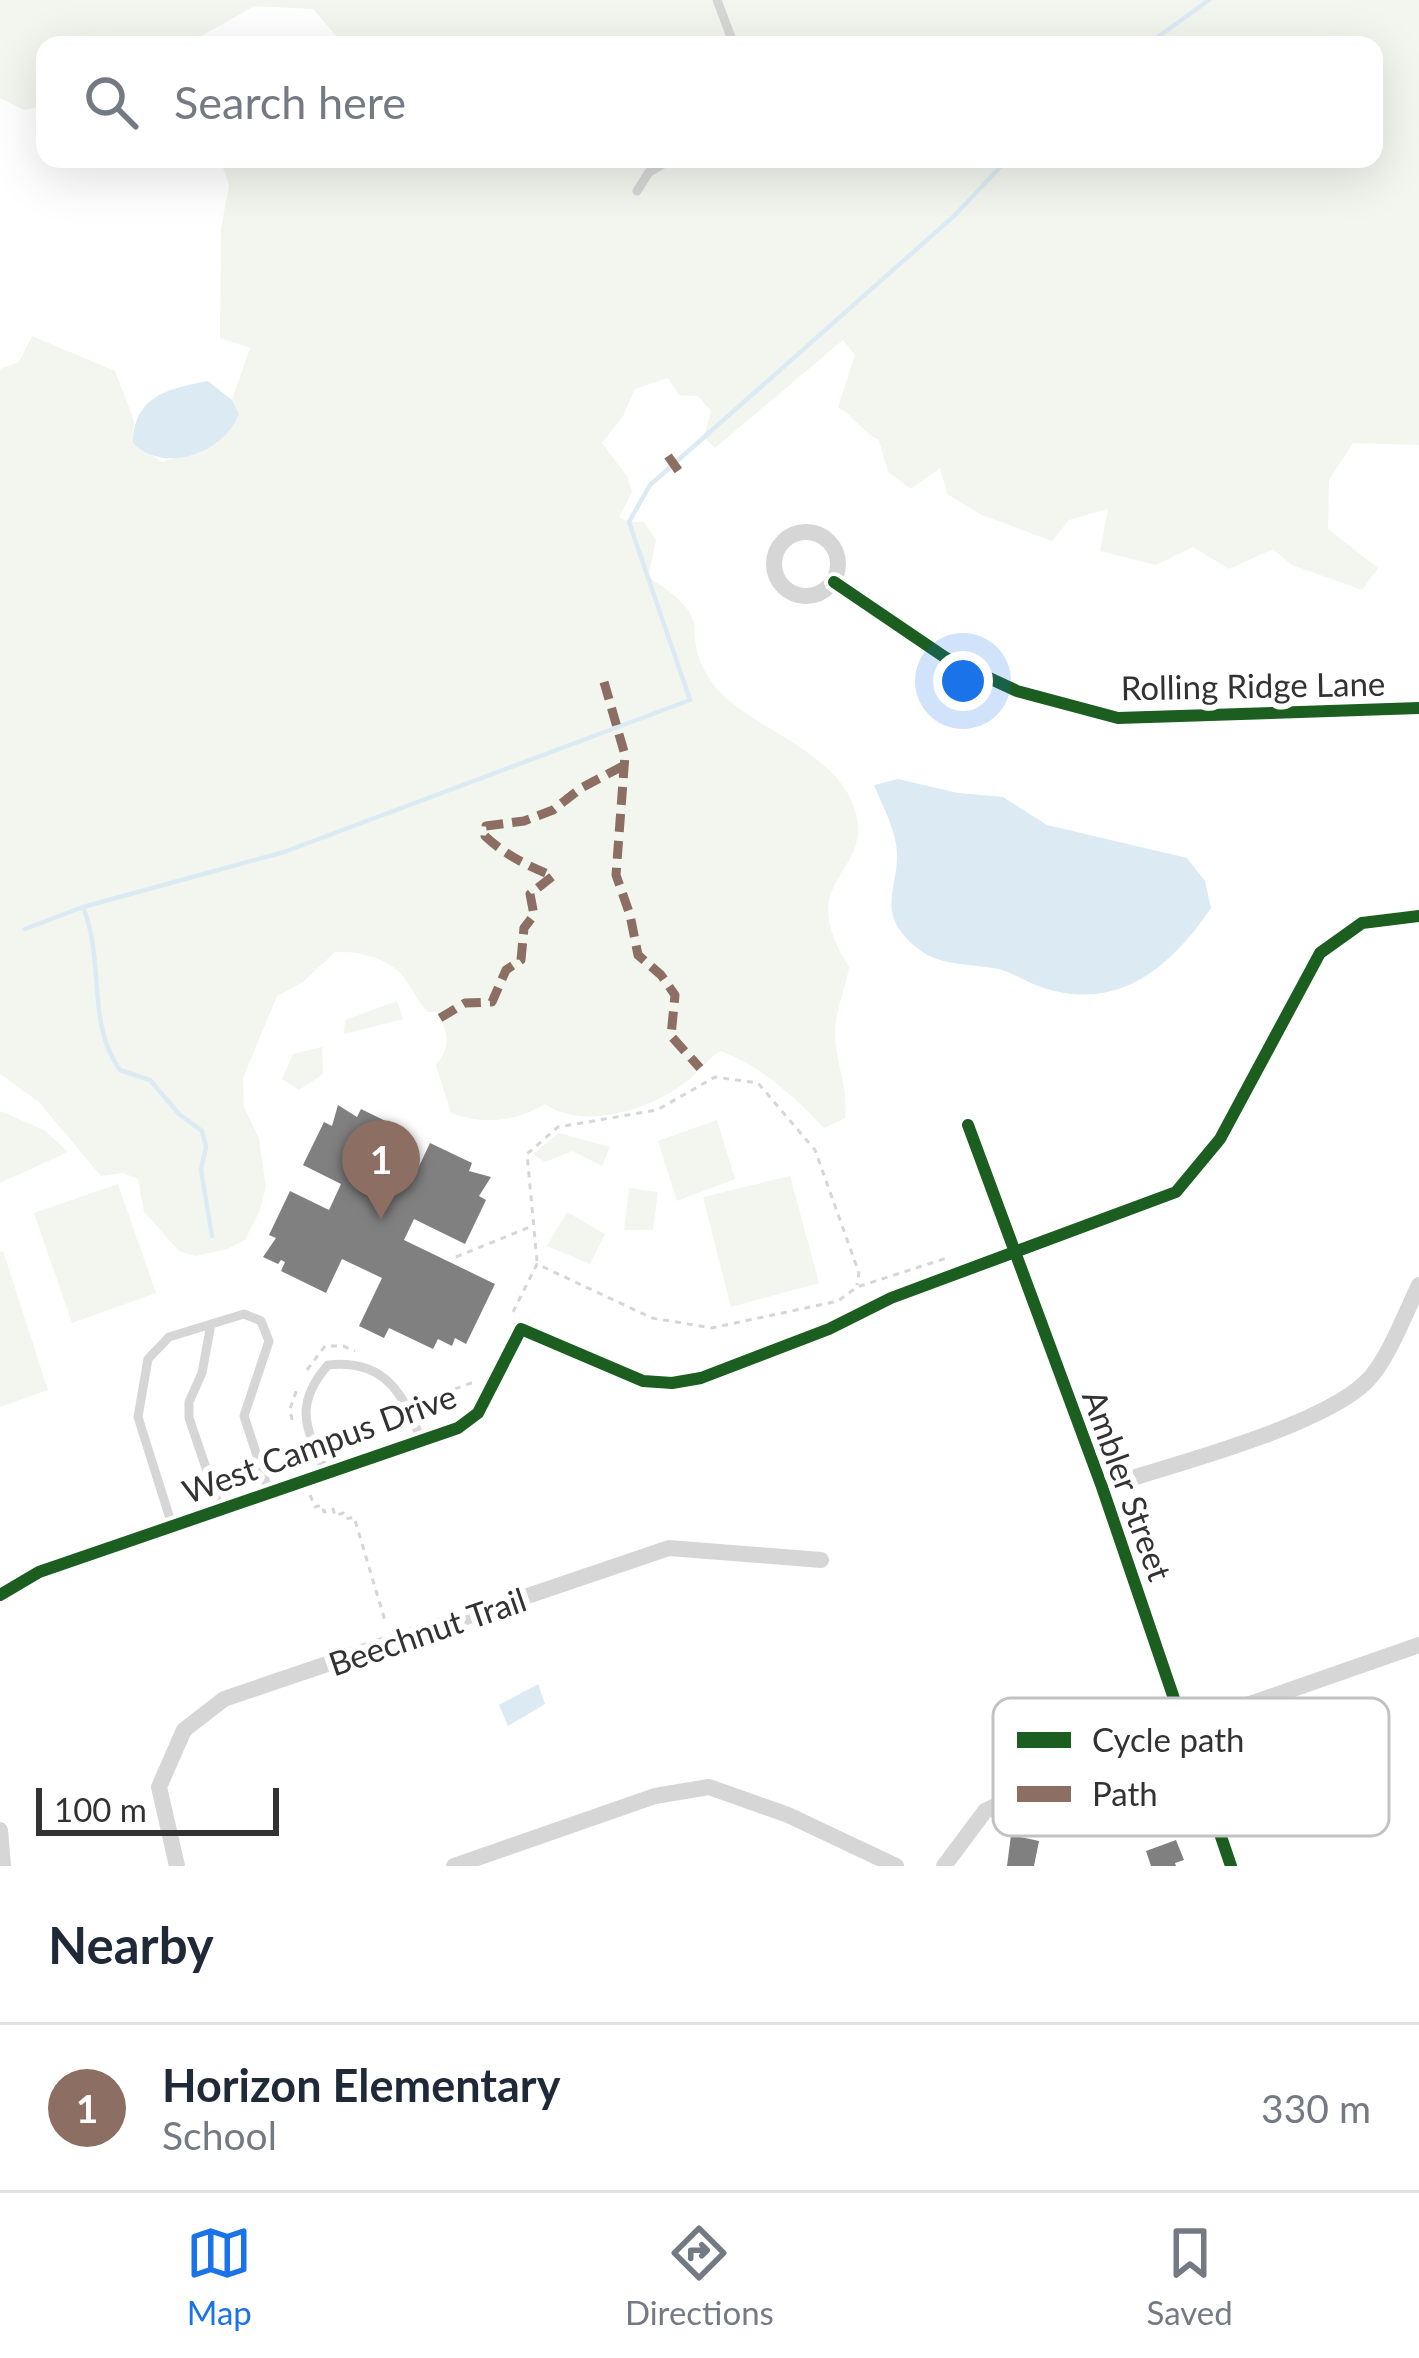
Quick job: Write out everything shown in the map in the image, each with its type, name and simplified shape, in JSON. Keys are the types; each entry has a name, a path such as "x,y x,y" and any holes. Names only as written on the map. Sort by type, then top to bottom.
{"street":[{"name":"Rolling Ridge Lane","path":"833,582 946,658 1017,691 1118,718 1419,708"},
{"path":"1014,1251 1176,1192 1220,1138 1320,953 1362,923 1419,916"},
{"name":"Ambler Street","path":"968,1125 1174,1698"},
{"name":"West Campus Drive","path":"0,1595 39,1572 458,1429 478,1413 521,1329 643,1381 672,1383 701,1378 829,1330 891,1298 1014,1251"},
{"path":"1102,1487 1231,1446 1328,1408 1368,1381 1419,1285"},
{"name":"Beechnut Trail","path":"177,1866 159,1787 184,1730 224,1699 669,1549 821,1560"},
{"path":"1267,1698 1419,1645"},
{"path":"454,1866 655,1796 709,1787 788,1815 896,1866"},
{"path":"944,1866 985,1810 993,1806"},
{"path":"0,1830 3,1866"},
{"name":"Ambler Street","path":"1222,1836 1232,1866"}],"lane":[{"path":"717,0 731,36"},
{"path":"637,191 656,168"},
{"path":"172,1526 138,1417 148,1359 169,1337 244,1314 261,1321 269,1341 244,1416 269,1492"},
{"path":"211,1324 202,1373 189,1402 189,1418 220,1509"},
{"path":"326,1471 305,1425 306,1403 315,1380 328,1365 347,1363 389,1379 407,1403 421,1441"}],"path":[{"path":"511,1318 537,1264 526,1154 558,1127 657,1110 715,1077 758,1083 815,1150 859,1273 857,1287"},
{"path":"456,1257 533,1226"},
{"path":"537,1264 652,1318 712,1328 838,1301 857,1287 946,1258"},
{"path":"296,1431 292,1398 314,1357 325,1346 343,1346 360,1354"},
{"path":"412,1390 417,1402 483,1376"},
{"path":"305,1479 315,1508 322,1505 324,1512 333,1509 335,1516 354,1517 386,1624"}],"shaded area":[{"path":"0,0 1419,0 1419,445 1353,443 1329,480 1328,529 1378,568 1362,590 1292,565 1273,549 1229,569 1193,547 1156,565 1100,551 1108,509 1069,520 1052,541 982,515 947,494 940,468 911,489 888,472 879,440 838,407 855,355 843,340 715,448 704,437 711,411 698,396 679,395 668,378 635,389 623,416 602,443 627,476 632,492 619,517 644,522 656,540 648,577 690,613 701,662 717,689 831,772 854,807 855,848 831,893 828,912 833,936 849,967 835,1032 845,1118 824,1128 776,1083 720,1051 676,1089 620,1113 580,1116 545,1104 499,1120 451,1113 436,1065 447,1039 437,1012 428,1012 403,976 385,962 335,952 303,982 277,996 243,1078 244,1107 259,1139 266,1187 260,1210 245,1240 196,1256 179,1251 144,1212 138,1179 123,1173 101,1176 38,1101 0,1074 0,369 19,362 32,336 115,371 134,421 133,443 162,462 203,449 238,415 232,400 250,348 220,338 221,229 229,185 223,168 1383,168 1383,36 336,36 313,9 254,6 202,36 36,36 36,108 24,110 0,98"},
{"path":"208,381 232,400 239,414 220,439 207,449 176,458 146,453 133,443 146,405 179,387"},
{"path":"898,779 958,793 1003,797 1047,825 1187,858 1205,881 1211,908 1160,966 1119,989 1096,994 1044,988 999,969 933,957 912,944 892,914 896,846 874,785"},
{"path":"397,1001 403,1019 344,1034 345,1020"},
{"path":"322,1047 323,1074 299,1090 282,1079 293,1054"},
{"path":"0,1111 44,1130 68,1152 0,1183"},
{"path":"717,1120 735,1179 677,1201 658,1141"},
{"path":"559,1133 610,1147 602,1166 572,1151 545,1162 533,1154"},
{"path":"790,1176 819,1283 731,1307 703,1197"},
{"path":"118,1184 156,1293 72,1323 34,1213"},
{"path":"629,1188 658,1192 653,1230 624,1230"},
{"path":"567,1212 605,1234 590,1264 547,1246"},
{"path":"0,1252 48,1390 0,1407"},
{"path":"538,1684 545,1704 508,1726 499,1705"}],"building":[{"path":"338,1105 357,1117 361,1109 404,1130 387,1164 414,1177 430,1143 472,1163 469,1171 491,1177 479,1196 486,1200 465,1244 414,1219 404,1240 495,1284 466,1344 455,1338 452,1346 438,1339 433,1349 389,1328 384,1338 359,1326 382,1278 342,1259 326,1293 281,1271 285,1262 263,1257 276,1238 269,1235 290,1191 329,1210 341,1184 303,1165 324,1122 332,1126"},
{"path":"1011,1836 1039,1841 1034,1866 1007,1866"},
{"path":"1176,1840 1184,1860 1176,1866 1151,1866 1146,1851"}],"waterway":[{"path":"1159,36 1209,0"},
{"path":"25,929 83,907 284,852 690,700 629,522 650,485 954,216 999,168"},
{"path":"83,907 110,1052 120,1070 150,1080 179,1114 202,1131 206,1147 201,1170 212,1236"}],"marked path":[{"path":"668,456 680,473"},
{"path":"604,682 625,755 616,875 638,955 675,995 671,1036 700,1068"},
{"path":"440,1018 465,1003 492,1002 506,970 521,960 524,928 534,915 530,894 553,876 501,849 485,836 486,826 524,821 553,810 581,788 623,766"}],"cycle path":[{"path":"834,582 946,658 1017,691 1118,718 1419,708"},
{"path":"0,1595 39,1572 458,1428 478,1413 521,1329 643,1381 701,1378 829,1329 891,1298 1176,1192 1220,1139 1320,953 1362,923 1419,916"},
{"path":"968,1125 1102,1487 1174,1698"},
{"path":"1221,1836 1231,1866"}],"place":[{"name":"Horizon Elementary","path":"381,1219"}]}
